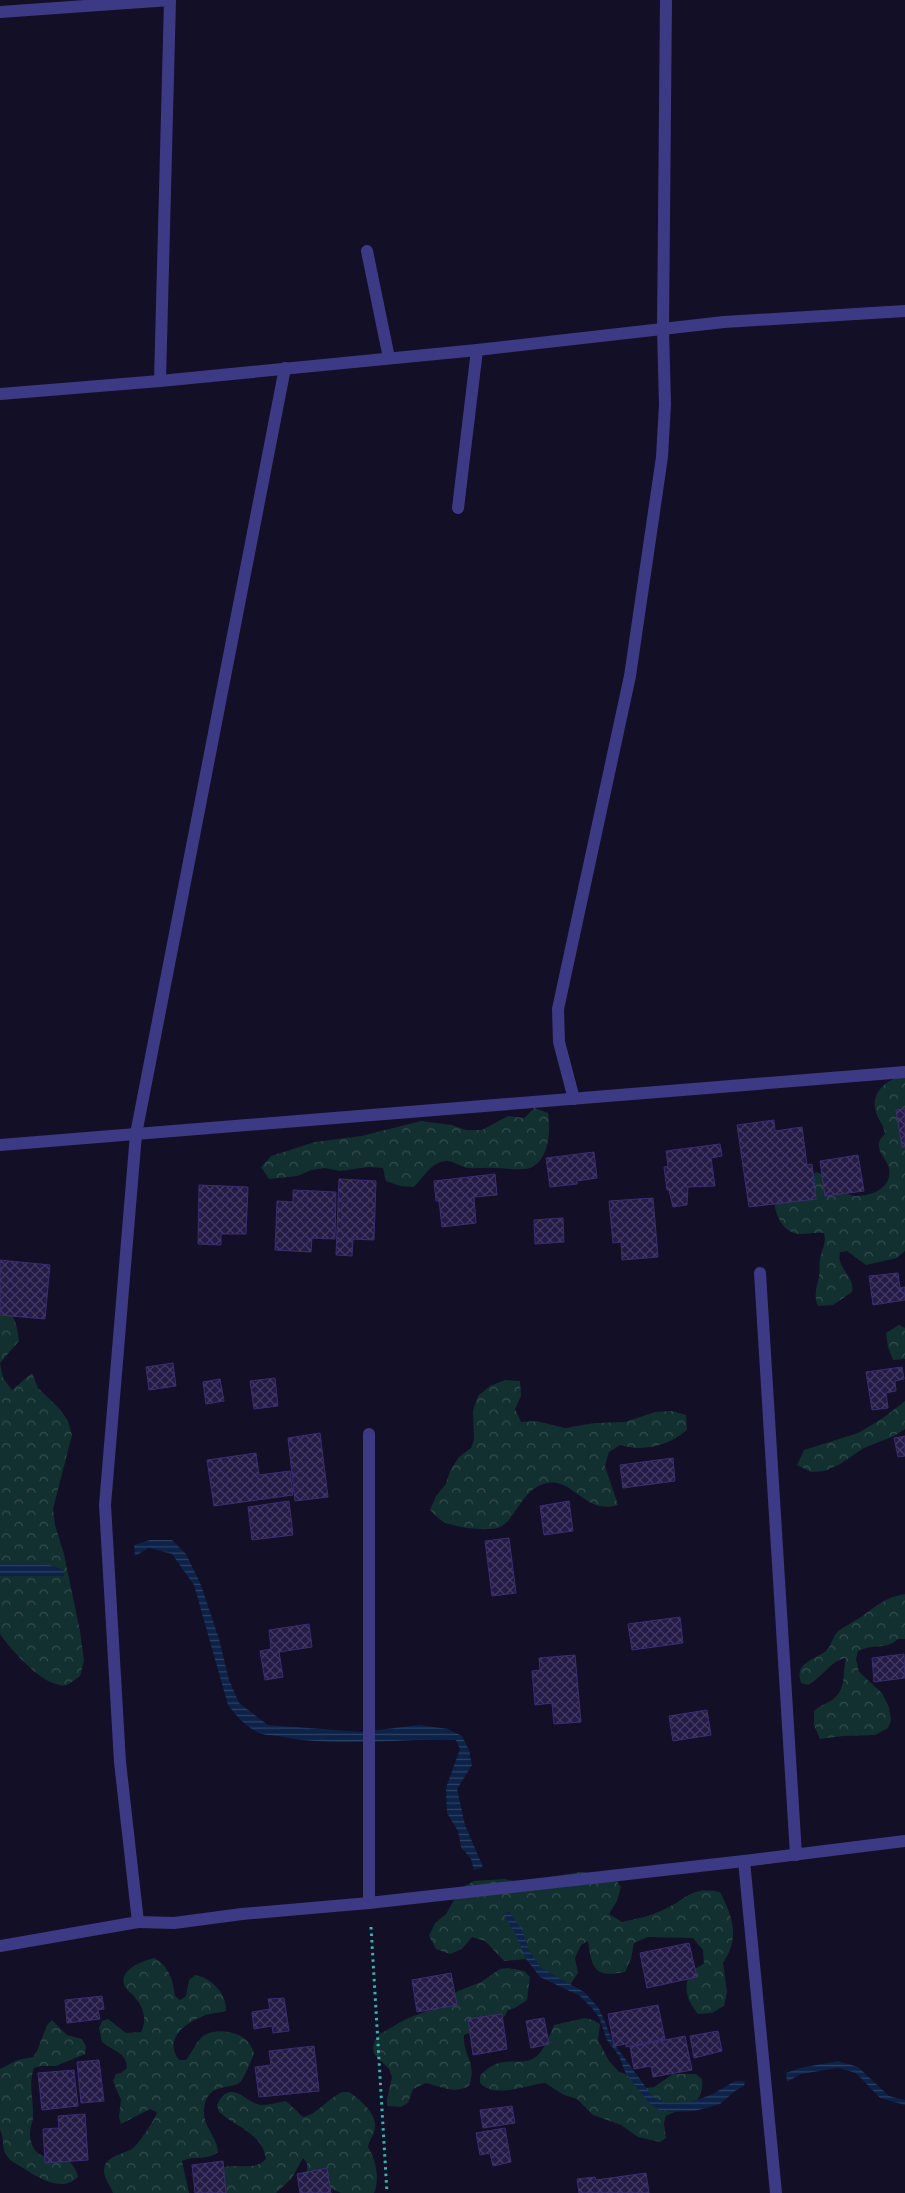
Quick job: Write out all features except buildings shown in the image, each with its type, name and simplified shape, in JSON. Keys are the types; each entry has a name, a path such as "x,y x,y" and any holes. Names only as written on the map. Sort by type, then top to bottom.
{"street":[{"path":"0,12 170,0 160,381"},
{"path":"574,1098 558,1042 558,1009 630,676 662,457 665,404 663,329 666,0"},
{"path":"367,251 390,358"},
{"path":"0,394 160,381 477,350 724,322 905,311"},
{"path":"458,508 477,350"},
{"path":"138,1922 120,1762 104,1506 136,1134 285,368"},
{"path":"0,1145 905,1072"},
{"path":"760,1273 796,1855"},
{"path":"369,1434 369,1903"},
{"path":"0,1946 138,1922 174,1922 369,1903 744,1862 905,1841"},
{"path":"744,1862 776,2193"}],"path":[{"path":"369,1903 387,2193"}],"green space":[{"path":"905,1075 905,1251 897,1258 866,1265 847,1251 840,1252 839,1258 851,1281 852,1292 833,1305 818,1306 816,1291 825,1240 824,1233 800,1234 789,1231 781,1223 774,1202 810,1175 817,1172 840,1190 850,1195 862,1196 880,1190 888,1181 889,1168 879,1147 879,1141 885,1134 877,1115 875,1100 880,1089 885,1084"},
{"path":"534,1108 548,1113 549,1136 541,1159 526,1169 471,1168 447,1161 437,1164 429,1170 414,1187 400,1186 386,1181 383,1168 369,1167 340,1171 325,1168 311,1170 298,1176 269,1179 261,1167 271,1156 315,1142 361,1136 421,1121 452,1125 466,1130 482,1130 508,1116 524,1118"},
{"path":"0,1302 14,1319 19,1341 0,1363"},
{"path":"899,1325 905,1328 905,1359 893,1360 888,1347 886,1333"},
{"path":"0,1363 3,1378 12,1390 32,1373 38,1388 60,1409 68,1421 72,1435 53,1509 55,1525 64,1554 80,1631 84,1661 80,1676 67,1685 59,1685 39,1675 20,1658 0,1634"},
{"path":"505,1380 520,1381 521,1396 515,1409 521,1422 536,1421 565,1428 595,1423 625,1422 655,1412 672,1411 686,1415 687,1430 664,1444 647,1448 620,1445 609,1452 605,1466 618,1505 606,1507 595,1505 561,1484 552,1483 534,1488 507,1522 497,1528 472,1528 447,1523 430,1510 436,1496 446,1484 450,1471 459,1457 471,1448 474,1440 473,1411 478,1396 490,1386"},
{"path":"905,1401 905,1429 894,1436 864,1448 840,1464 825,1471 811,1472 797,1465 804,1450 858,1433 883,1418"},
{"path":"905,1594 905,1639 898,1639 889,1645 858,1651 856,1659 859,1672 882,1693 889,1707 891,1721 888,1728 875,1735 820,1739 814,1725 814,1711 837,1696 842,1686 846,1658 836,1662 808,1685 801,1683 800,1671 802,1666 826,1651 838,1631 881,1602"},
{"path":"580,1872 612,1875 621,1887 617,1901 609,1914 622,1922 658,1912 695,1892 720,1892 733,1928 732,1945 723,1963 727,1992 724,2006 712,2013 698,2014 689,2000 686,1990 688,1979 693,1970 704,1964 703,1950 693,1938 648,1937 634,1943 631,1959 625,1972 615,1974 607,1974 596,1969 591,1959 588,1941 581,1945 575,1958 578,1973 570,1985 563,1983 526,1959 504,1961 485,1941 472,1937 462,1949 450,1954 436,1949 429,1936 435,1923 446,1914 461,1888 474,1881 504,1879 520,1882"},
{"path":"154,1958 167,1969 175,1996 180,2000 186,1996 189,1980 195,1975 213,1983 221,1993 226,2005 226,2011 206,2015 183,2028 175,2039 174,2046 179,2060 186,2060 197,2042 206,2034 218,2031 230,2032 242,2037 252,2047 254,2053 241,2081 232,2086 220,2088 209,2095 204,2113 218,2152 210,2156 182,2161 189,2193 113,2193 105,2177 104,2171 107,2162 135,2146 143,2137 157,2112 150,2109 121,2124 119,2117 121,2100 113,2081 116,2074 121,2073 127,2068 126,2063 122,2055 102,2042 99,2028 102,2021 108,2019 126,2033 141,2032 144,2023 143,2010 135,1997 125,1987 123,1981 127,1971 132,1967"},
{"path":"508,1968 524,1971 530,1977 527,2000 508,2010 505,2016 492,2024 464,2035 465,2048 472,2071 469,2086 453,2090 426,2083 413,2089 408,2103 401,2107 387,2106 392,2077 389,2069 374,2054 373,2047 375,2040 380,2034 406,2019 435,2008 458,1991 481,1982 500,1969"},
{"path":"585,2018 600,2024 598,2040 609,2061 619,2072 626,2074 646,2088 654,2087 673,2074 696,2074 702,2079 701,2094 697,2099 687,2107 666,2116 664,2123 666,2138 660,2142 638,2137 621,2125 593,2115 577,2099 564,2095 545,2083 502,2091 486,2088 480,2083 480,2076 488,2068 496,2064 531,2060 537,2056 545,2045 554,2025"},
{"path":"52,2020 67,2035 82,2039 86,2046 85,2054 56,2066 34,2068 32,2074 33,2118 30,2134 31,2142 40,2155 60,2157 72,2164 78,2177 64,2184 57,2184 43,2179 10,2160 4,2150 0,2130 0,2069 18,2060 33,2057 47,2025"},
{"path":"342,2092 349,2092 362,2102 375,2122 375,2130 368,2147 376,2170 377,2182 374,2193 341,2193 307,2178 307,2163 303,2158 292,2178 276,2193 214,2193 218,2169 231,2166 256,2165 266,2159 264,2150 254,2137 219,2112 217,2105 227,2093 239,2094 261,2105 286,2101 303,2117 313,2113"}],"water":[{"path":"150,1540 172,1540 186,1554 201,1585 219,1639 229,1680 239,1703 268,1725 362,1732 419,1725 448,1729 462,1736 469,1750 472,1765 457,1789 465,1825 483,1867 474,1870 471,1859 461,1847 458,1831 447,1813 446,1788 460,1749 456,1740 344,1742 299,1740 266,1735 251,1729 240,1720 228,1705 194,1585 172,1554 149,1548 135,1556 134,1545"},
{"path":"0,1564 46,1564 64,1570 64,1576 0,1576"},
{"path":"509,1912 523,1931 528,1949 540,1967 584,1992 598,2007 612,2041 653,2097 666,2103 690,2102 711,2095 735,2081 745,2081 744,2086 720,2104 695,2111 673,2112 659,2110 649,2103 626,2074 619,2056 607,2040 599,2017 591,2007 580,1996 540,1977 526,1959 516,1935 503,1914"},
{"path":"838,2061 858,2067 889,2096 905,2100 905,2105 880,2098 856,2073 838,2068 801,2074 787,2082 786,2073 800,2068"}]}
